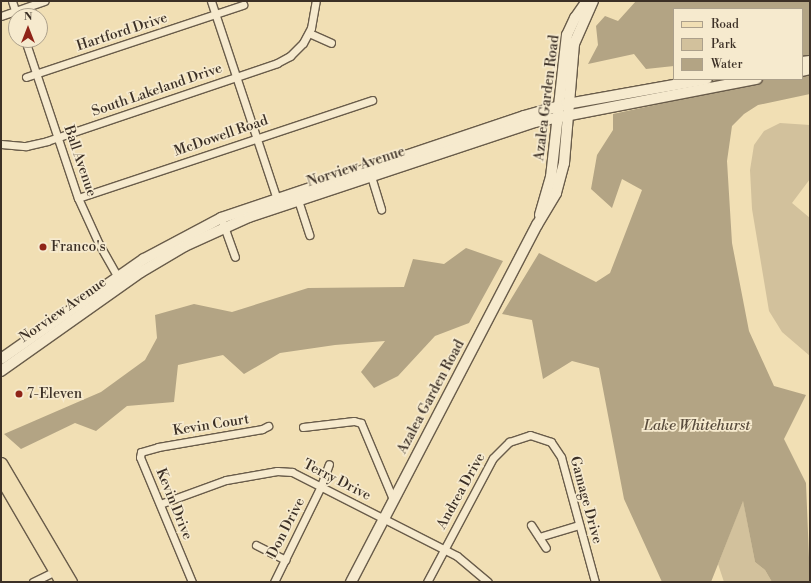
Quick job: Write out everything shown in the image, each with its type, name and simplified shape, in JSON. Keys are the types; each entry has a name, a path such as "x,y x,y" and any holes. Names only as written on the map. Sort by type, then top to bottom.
{"main road":[{"name":"Azalea Garden Road","path":"563,110 567,35 575,18 587,1"},
{"name":"Azalea Garden Road","path":"351,582 537,225 551,177 574,44 593,1"},
{"name":"Norview Avenue","path":"602,103 703,80"},
{"name":"Norview Avenue","path":"1,371 162,248 223,223 297,196 563,110 751,80"},
{"name":"Norview Avenue","path":"1,359 120,281"},
{"path":"1,462 59,569 61,582"},
{"path":"1,479 59,569 71,582"}],"street":[{"path":"28,8 44,1"},
{"path":"211,1 279,203"},
{"name":"South Lakeland Drive","path":"1,144 26,146 57,137 282,61 296,51 309,33 316,1"},
{"name":"Hartford Drive","path":"26,77 243,5"},
{"path":"309,33 331,43"},
{"name":"Ball Avenue","path":"28,48 78,198 120,281"},
{"name":"McDowell Road","path":"78,198 372,100"},
{"path":"370,172 381,209"},
{"path":"297,196 309,235"},
{"path":"223,223 235,257"},
{"path":"303,428 354,421 361,423 393,499"},
{"name":"Kevin Court","path":"158,446 262,430 268,426"},
{"name":"Gamage Drive","path":"537,435 551,442 561,457 594,582"},
{"name":"Andrea Drive","path":"427,582 484,472 499,450 517,438 537,435"},
{"name":"Kevin Drive","path":"158,446 143,450 140,455 192,582"},
{"name":"Don Drive","path":"274,582 321,486 329,464"},
{"name":"Terry Drive","path":"160,504 207,485 277,471 292,472 384,518 469,564 488,582"},
{"path":"531,525 546,548"},
{"path":"539,537 579,525"},
{"path":"256,545 285,560"},
{"path":"33,582 59,569"}],"green space":[{"path":"780,123 810,125 810,179 792,203 810,218 810,356 782,332 769,311 752,209 750,170 754,145 764,131"},
{"path":"743,500 755,562 765,570 772,582 724,582 718,564"}],"water":[{"name":"Lake Whitehurst","path":"636,1 810,1 810,94 758,105 744,114 732,126 727,161 732,243 749,331 774,386 806,395 784,439 806,483 810,582 772,582 765,570 755,562 743,501 711,582 662,582 624,499 599,368 572,361 543,379 532,320 502,314 539,253 596,282 610,273 642,190 622,179 612,208 591,189 597,155 613,130 613,114 678,100 682,80 803,80 803,8 673,8 673,66 646,69 634,54 588,64 598,45 596,26 605,16 618,21"},
{"path":"466,248 503,261 469,323 435,336 398,376 374,388 361,372 385,341 335,345 280,353 244,374 223,355 178,365 174,402 127,406 96,431 75,423 21,449 4,434 101,392 145,360 157,338 155,315 194,304 232,312 308,288 404,287 413,259 444,264"}],"place":[{"name":"Franco's","path":"43,247"},
{"name":"7-Eleven","path":"19,394"}]}
